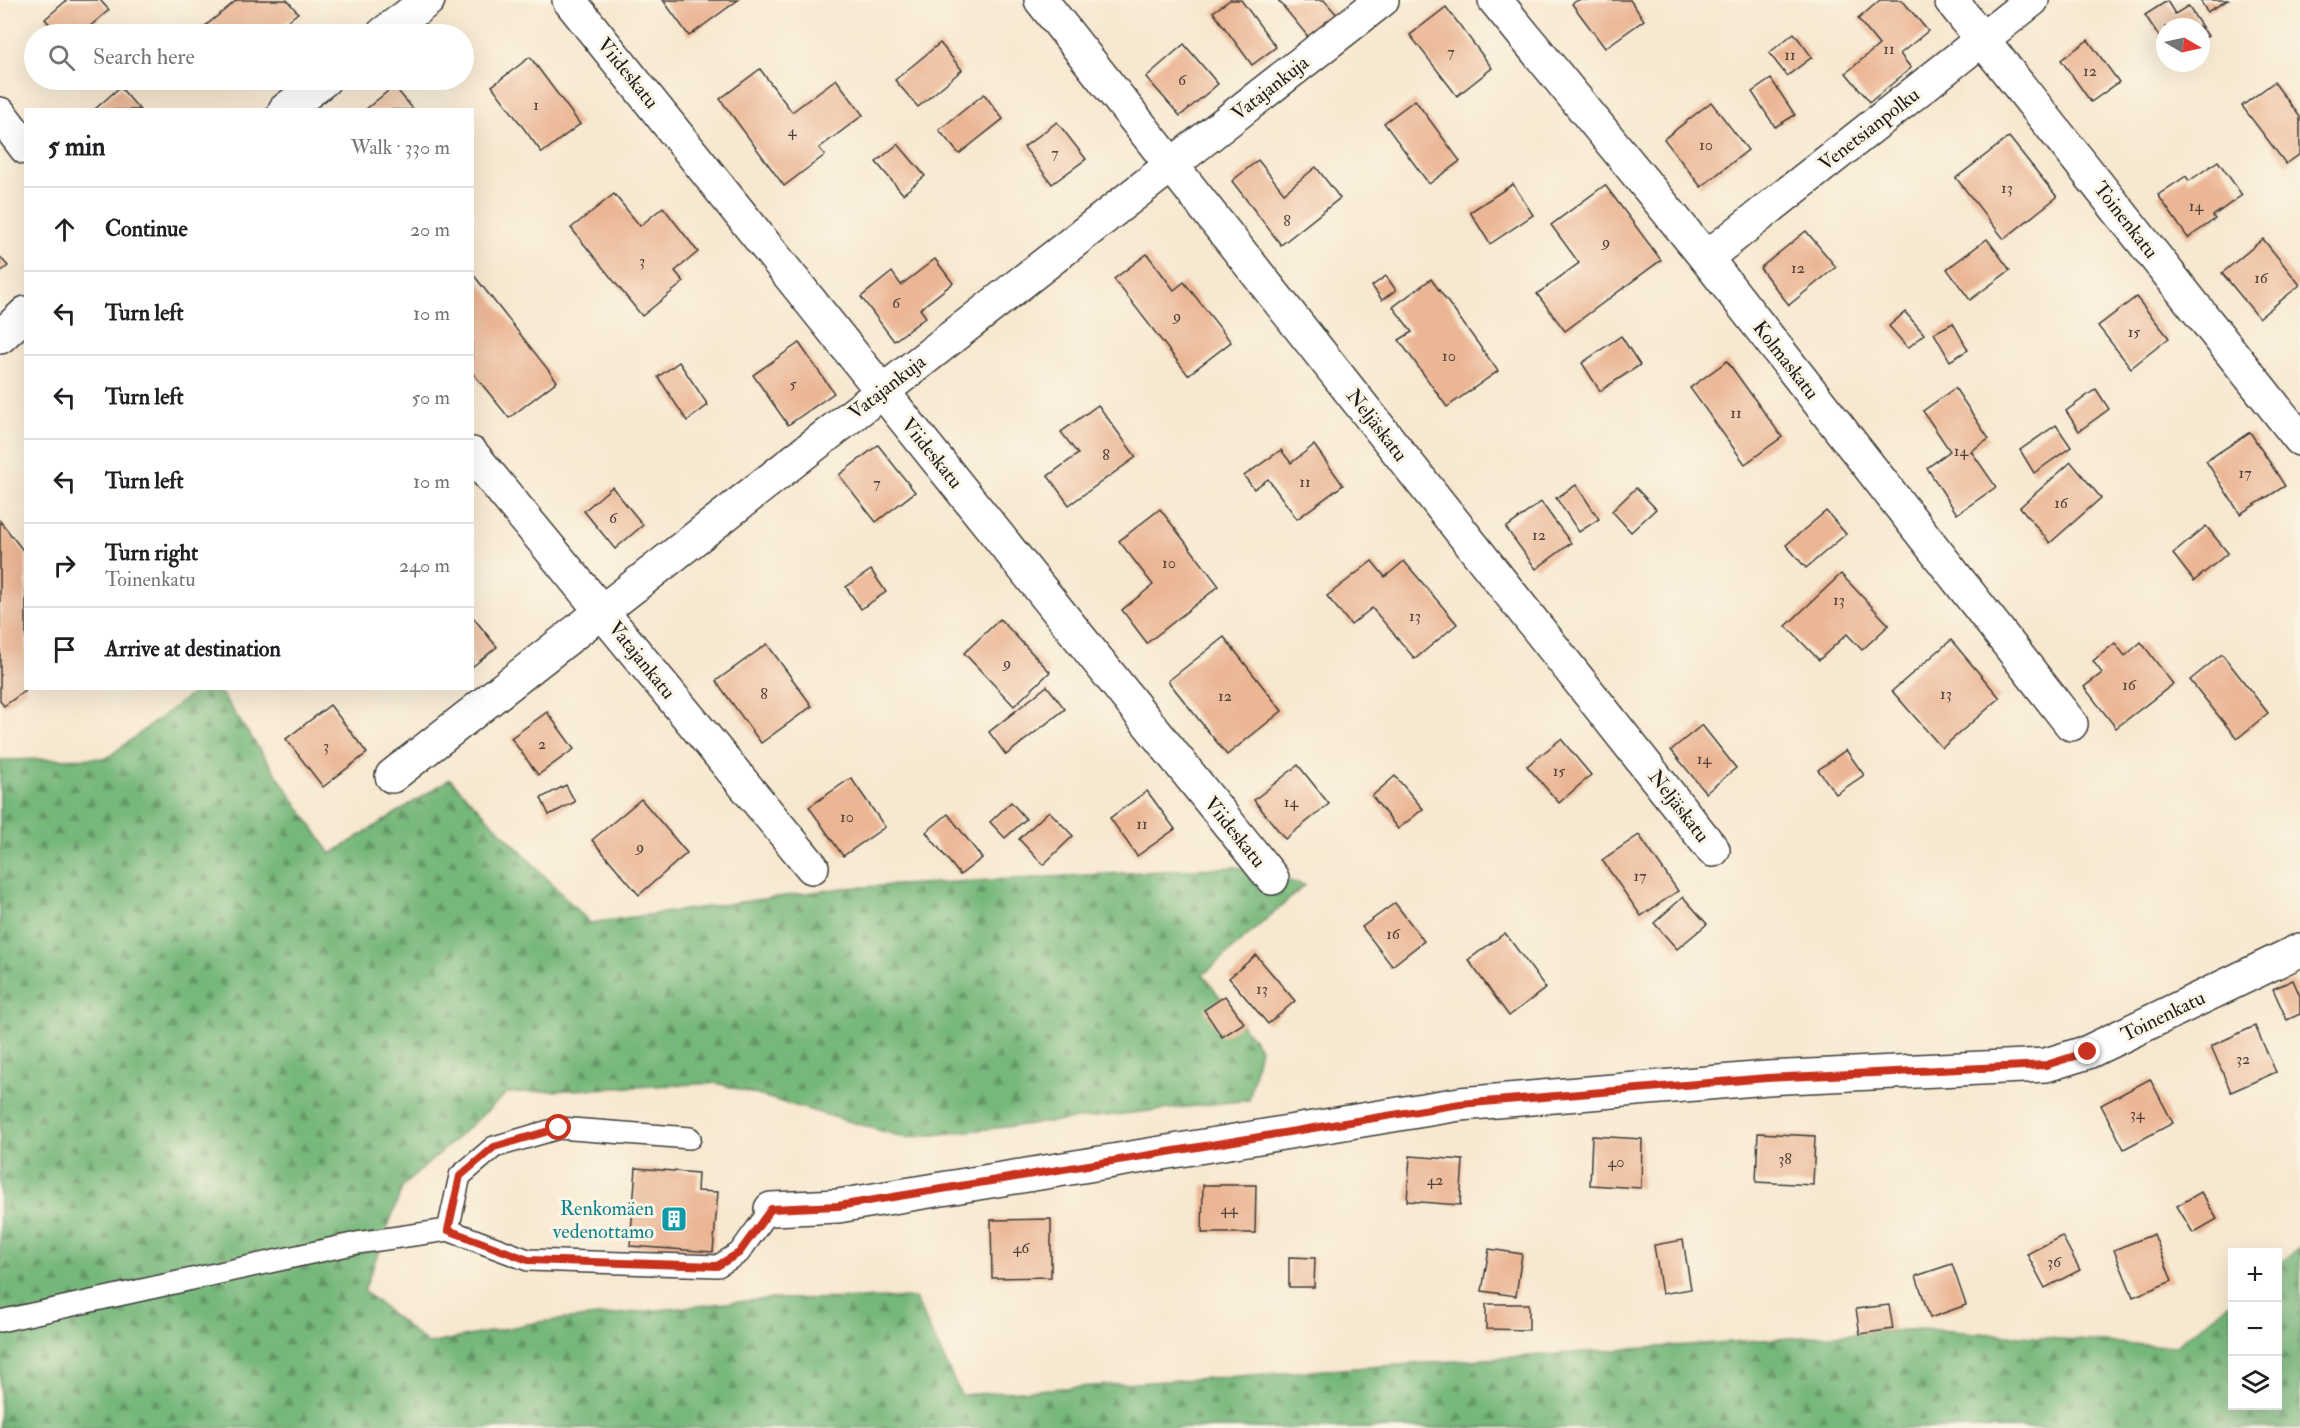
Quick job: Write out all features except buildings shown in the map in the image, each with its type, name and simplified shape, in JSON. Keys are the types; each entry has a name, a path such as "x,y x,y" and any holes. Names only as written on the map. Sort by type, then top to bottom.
{"street":[{"path":"396,24 428,0"},
{"name":"Viideskatu","path":"569,0 1272,878"},
{"name":"Neljäskatu","path":"1041,0 1713,850"},
{"name":"Vatajankuja","path":"392,776 1382,0"},
{"name":"Kolmaskatu","path":"1495,0 1706,258 2071,724"},
{"name":"Toinenkatu","path":"1951,0 2300,439"},
{"name":"Venetsianpolku","path":"1706,258 2032,0"},
{"path":"288,108 311,90"},
{"path":"0,114 24,145"},
{"path":"0,337 24,315"},
{"name":"Vatajankatu","path":"474,456 812,867"},
{"name":"Toinenkatu","path":"771,1209 838,1206 1460,1104 1767,1078 2046,1065 2088,1052 2300,950"}],"lane":[{"path":"448,1230 460,1176 494,1147 559,1128 690,1138"},
{"path":"0,1321 357,1243 448,1230 528,1260 717,1266 739,1253 771,1209"}],"green space":[{"path":"197,690 219,690 331,854 450,779 590,923 843,888 1236,867 1305,885 1203,975 1260,1048 1249,1100 906,1138 717,1083 507,1093 403,1186 364,1291 428,1344 539,1322 767,1299 915,1298 961,1395 1922,1329 2174,1347 2228,1304 2228,1410 2282,1410 2282,1262 2300,1247 2300,1428 0,1428 0,760 107,758"}],"place":[{"name":"Renkomäen vedenottamo","path":"674,1219"}],"route":[{"path":"559,1128 494,1147 460,1176 448,1230 528,1260 717,1266 739,1253 771,1209 838,1206 1460,1104 1767,1078 2046,1065 2088,1052"}]}
